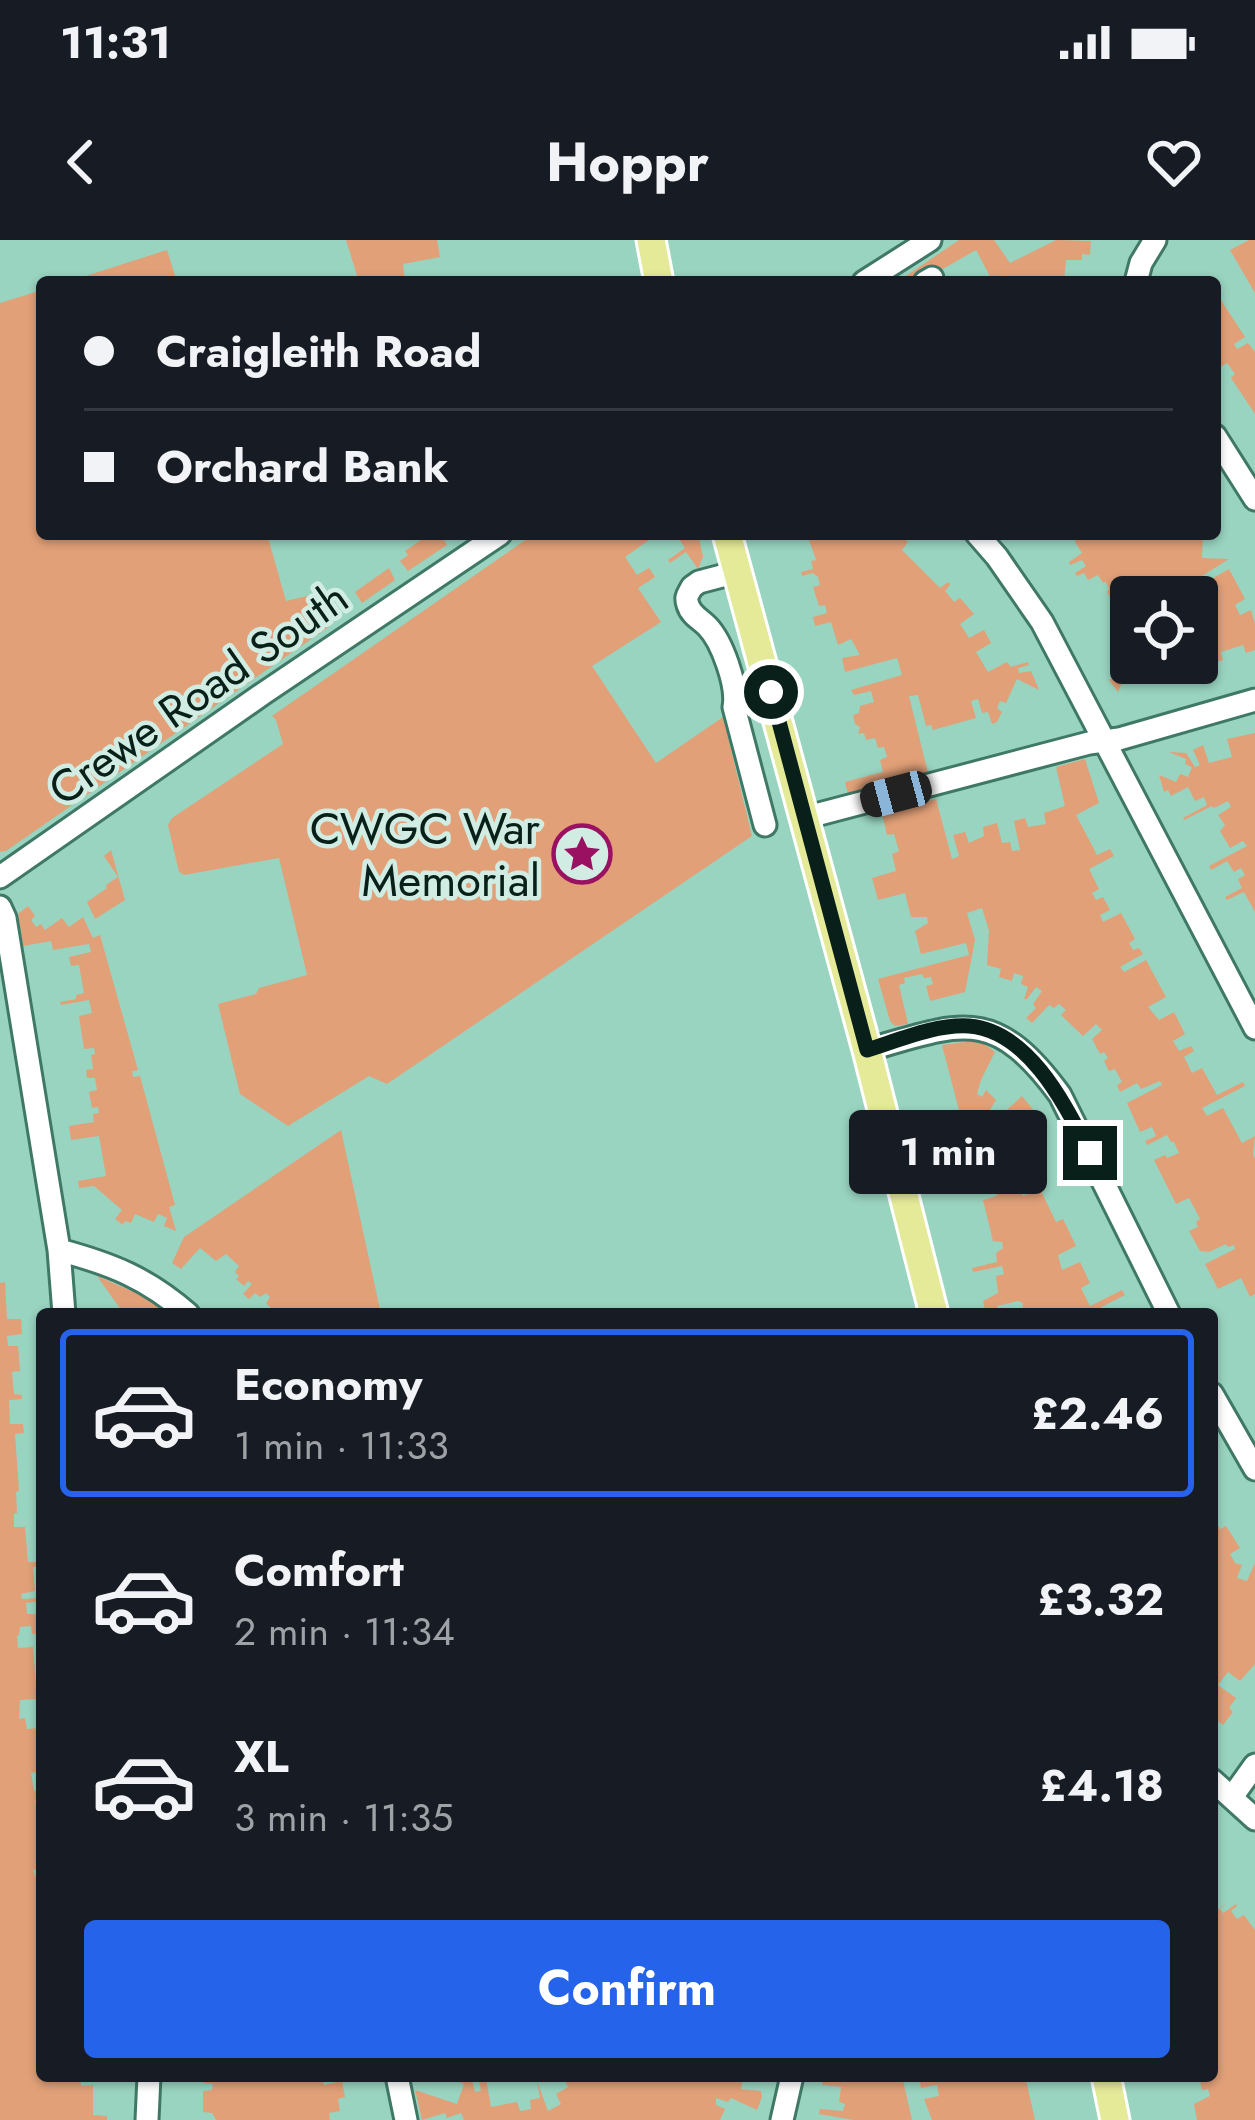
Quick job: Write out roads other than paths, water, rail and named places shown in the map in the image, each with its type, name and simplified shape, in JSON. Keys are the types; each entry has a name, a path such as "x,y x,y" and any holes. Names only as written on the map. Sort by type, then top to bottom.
{"main road":[{"path":"651,240 658,276"},
{"path":"729,540 932,1308"},
{"path":"1107,2082 1115,2120"}],"street":[{"path":"876,276 930,240"},
{"path":"1138,276 1155,240"},
{"path":"1221,445 1255,499"},
{"path":"982,540 1042,622 1255,1028"},
{"name":"Crewe Road South","path":"0,877 264,693 468,542"},
{"path":"737,572 692,587 687,603 720,645 765,825"},
{"path":"804,818 1255,700"},
{"path":"0,908 59,1250 64,1308"},
{"path":"867,1050 964,1026 983,1029 1016,1047 1060,1095 1166,1308"},
{"path":"59,1250 127,1272 181,1308"},
{"path":"1218,1404 1255,1469"},
{"path":"1232,1797 1255,1765"},
{"path":"1218,1785 1255,1819"},
{"path":"147,2120 149,2082"},
{"path":"398,2082 406,2120"},
{"path":"782,2120 791,2082"}],"place":[{"name":"CWGC War Memorial","path":"582,854"}]}
